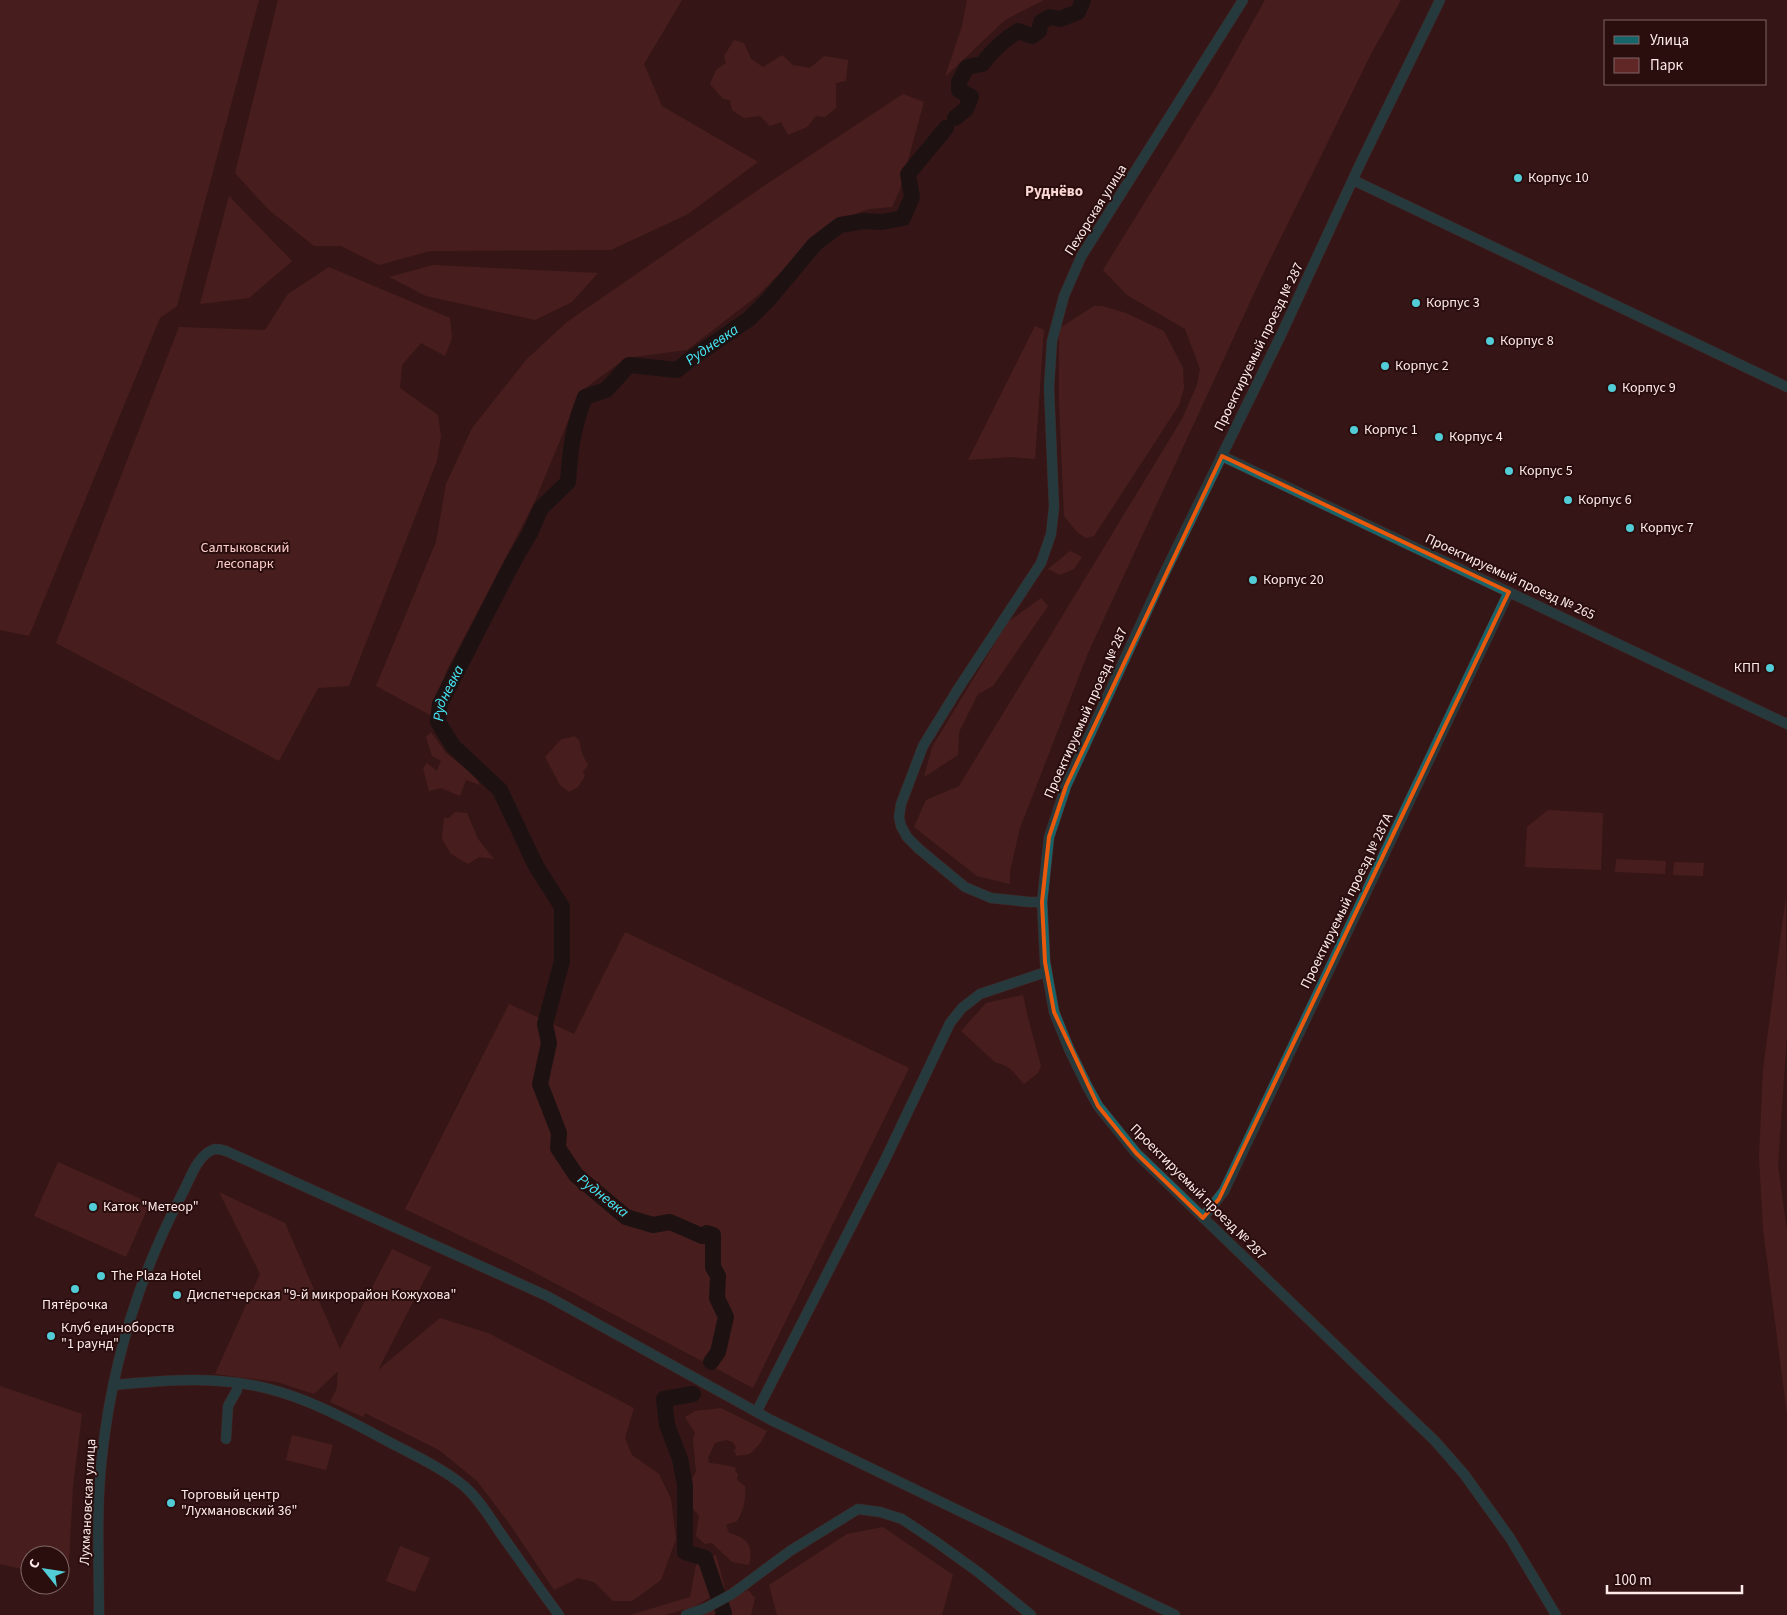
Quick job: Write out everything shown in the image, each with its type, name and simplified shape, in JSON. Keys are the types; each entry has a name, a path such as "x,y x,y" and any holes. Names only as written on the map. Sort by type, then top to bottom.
{"street":[{"name":"Пехорская улица","path":"1042,902 991,898 965,887 919,850 908,837 901,826 899,817 901,804 923,746 1041,563 1052,534 1053,490 1049,388 1052,342 1064,296 1081,257 1243,0"},
{"name":"Проектируемый проезд № 287","path":"1440,0 1281,335 1162,578 1066,786 1049,837 1042,902 1046,972 1054,1012 1069,1049 1098,1106 1136,1153 1436,1441 1464,1474 1510,1538 1556,1615"},
{"path":"1353,180 1787,387"},
{"name":"Проектируемый проезд № 265","path":"1222,456 1787,724"},
{"name":"Проектируемый проезд № 287А","path":"1203,1218 1224,1190 1509,592"},
{"path":"757,1412 885,1160 950,1023 962,1008 980,994 1046,972"},
{"name":"Лухмановская улица","path":"99,1615 100,1477 112,1385 133,1307 166,1227 197,1164 204,1155 216,1149 226,1151 538,1292 757,1412 1175,1615"},
{"path":"112,1385 185,1380 221,1381 263,1387 315,1404 341,1416 414,1455 465,1487 484,1510 559,1615"},
{"path":"226,1438 228,1406 237,1390 238,1384"},
{"path":"686,1615 706,1608 732,1594 790,1551 858,1508 902,1519 964,1562 1031,1615"}],"highlighted area":[{"path":"1222,456 1509,592 1219,1199 1203,1218 1136,1153 1098,1106 1054,1012 1045,962 1042,902 1049,837 1066,786"}],"green space":[{"path":"0,0 259,0 177,306 160,318 29,636 0,630"},
{"path":"278,0 682,0 644,64 662,106 758,162 688,214 611,250 430,251 379,265 341,246 314,246 269,210 235,173"},
{"path":"967,0 1044,0 1005,20 945,77 962,26"},
{"path":"1265,0 1401,0 1372,52 1262,276 1088,653 1020,828 1010,871 1010,884 977,876 914,827 926,800 959,786 1182,419 1197,385 1200,369 1185,329 1127,295 1103,270 1216,87"},
{"path":"734,40 744,43 751,59 763,67 782,55 793,65 810,68 824,56 848,60 846,81 836,83 836,108 825,117 816,116 807,127 788,135 781,122 770,126 760,116 744,118 732,110 730,100 723,99 710,84 716,70 726,63 724,56"},
{"path":"903,94 924,102 900,189 892,207 869,209 832,222 757,296 687,350 626,358 580,392 534,503 447,670 430,715 376,686 436,542 446,484 472,428 527,359 567,322 761,188"},
{"path":"229,196 292,261 249,298 200,304"},
{"path":"433,265 598,273 572,302 535,320 426,296 389,277"},
{"name":"Салтыковский лесопарк","path":"329,267 450,318 452,338 445,356 421,343 402,365 400,388 438,415 441,436 437,461 349,686 318,688 279,761 56,643 179,327 265,330 288,294"},
{"path":"1094,306 1102,306 1126,313 1164,331 1183,368 1184,388 1179,405 1094,536 1086,538 1077,532 1064,516 1059,403 1059,336 1060,328"},
{"path":"1035,326 1044,330 1035,459 1011,457 968,460"},
{"path":"1070,551 1082,557 1074,569 1060,575 1048,569"},
{"path":"1041,598 1048,606 993,686 978,694 959,732 958,755 924,777 932,747 1008,622"},
{"path":"431,732 446,753 475,776 480,785 466,780 460,796 441,788 429,791 423,768 427,763 437,771 441,761 432,756 426,737"},
{"path":"574,736 579,740 588,765 583,772 585,776 578,787 569,792 560,785 545,757 562,739"},
{"path":"1548,810 1603,813 1601,870 1525,867 1527,827"},
{"path":"455,812 467,813 478,839 494,859 479,857 468,864 451,854 442,839 444,818 449,818"},
{"path":"1616,859 1666,861 1665,874 1615,872"},
{"path":"1674,862 1704,863 1703,876 1673,875"},
{"path":"1786,896 1787,1033 1778,1166 1787,1231 1787,1414 1763,1229 1759,1157 1763,1070"},
{"path":"625,932 909,1068 753,1388 511,1260 405,1209 509,1004 574,1034"},
{"path":"1023,995 1041,1066 1038,1073 1024,1084 1012,1070 1005,1065 996,1063 961,1031 986,1003"},
{"name":"Каток \"Метеор\"","path":"58,1162 150,1203 126,1257 34,1216"},
{"path":"219,1192 285,1223 340,1349 392,1249 431,1267 378,1370 440,1318 488,1333 634,1408 625,1438 632,1455 659,1474 671,1499 676,1539 661,1580 632,1601 613,1601 594,1582 578,1578 554,1590 509,1523 477,1481 439,1450 365,1413 363,1417 330,1402 337,1388 338,1371 314,1394 277,1382 215,1374 260,1274"},
{"path":"0,1386 82,1414 73,1486 70,1545 20,1545 20,1569 0,1564"},
{"path":"721,1408 767,1431 761,1442 750,1454 737,1456 734,1451 736,1448 733,1442 726,1440 715,1443 708,1458 709,1463 736,1468 737,1480 745,1486 744,1504 741,1513 737,1521 726,1525 729,1533 740,1537 748,1543 751,1552 749,1565 732,1562 712,1543 705,1544 696,1536 699,1516 691,1506 693,1500 691,1480 696,1472 693,1439 695,1433 685,1417 695,1411"},
{"path":"292,1435 333,1445 326,1470 286,1460"},
{"path":"883,1527 953,1575 942,1615 777,1615 769,1585 847,1534"},
{"path":"400,1546 430,1558 415,1592 386,1581"},
{"path":"716,1555 725,1589 693,1607 665,1615 630,1615 690,1597 696,1565"},
{"path":"748,1590 755,1598 751,1615 701,1615"}],"waterway":[{"name":"Рудневка","path":"955,118 966,109 971,97 959,90 959,82 967,67 982,64 998,46 1018,31 1032,36 1039,31 1041,22 1050,17 1060,19 1078,12 1083,0"},
{"name":"Рудневка","path":"711,1362 718,1352 726,1317 717,1298 718,1276 713,1267 713,1235 707,1233 702,1236 670,1222 653,1225 626,1217 576,1175 558,1148 559,1133 540,1084 549,1043 545,1024 562,961 562,907 536,866 500,790 453,746 438,722 440,704 513,562 530,533 541,508 568,482 573,439 585,397 606,390 629,365 677,370 749,319 768,300 815,244 840,225 864,221 882,222 903,218 912,197 908,174 946,128"},
{"name":"Рудневка","path":"693,1394 664,1399 667,1425 680,1459 685,1485 685,1552 705,1558 724,1613 723,1615"}],"place":[{"name":"Корпус 10","path":"1518,178"},
{"name":"Корпус 3","path":"1416,303"},
{"name":"Корпус 8","path":"1490,341"},
{"name":"Корпус 2","path":"1385,366"},
{"name":"Корпус 9","path":"1612,388"},
{"name":"Корпус 1","path":"1354,430"},
{"name":"Корпус 4","path":"1439,437"},
{"name":"Корпус 5","path":"1509,471"},
{"name":"Корпус 6","path":"1568,500"},
{"name":"Корпус 7","path":"1630,528"},
{"name":"Корпус 20","path":"1253,580"},
{"name":"КПП","path":"1770,668"},
{"name":"Каток \"Метеор\"","path":"93,1207"},
{"name":"The Plaza Hotel","path":"101,1276"},
{"name":"Пятёрочка","path":"75,1289"},
{"name":"Диспетчерская \"9-й микрорайон Кожухова\"","path":"177,1295"},
{"name":"Клуб единоборств \"1 раунд\"","path":"51,1336"},
{"name":"Торговый центр \"Лухмановский 36\"","path":"171,1503"}],"district":[{"name":"Руднёво","path":"1054,191"}]}
